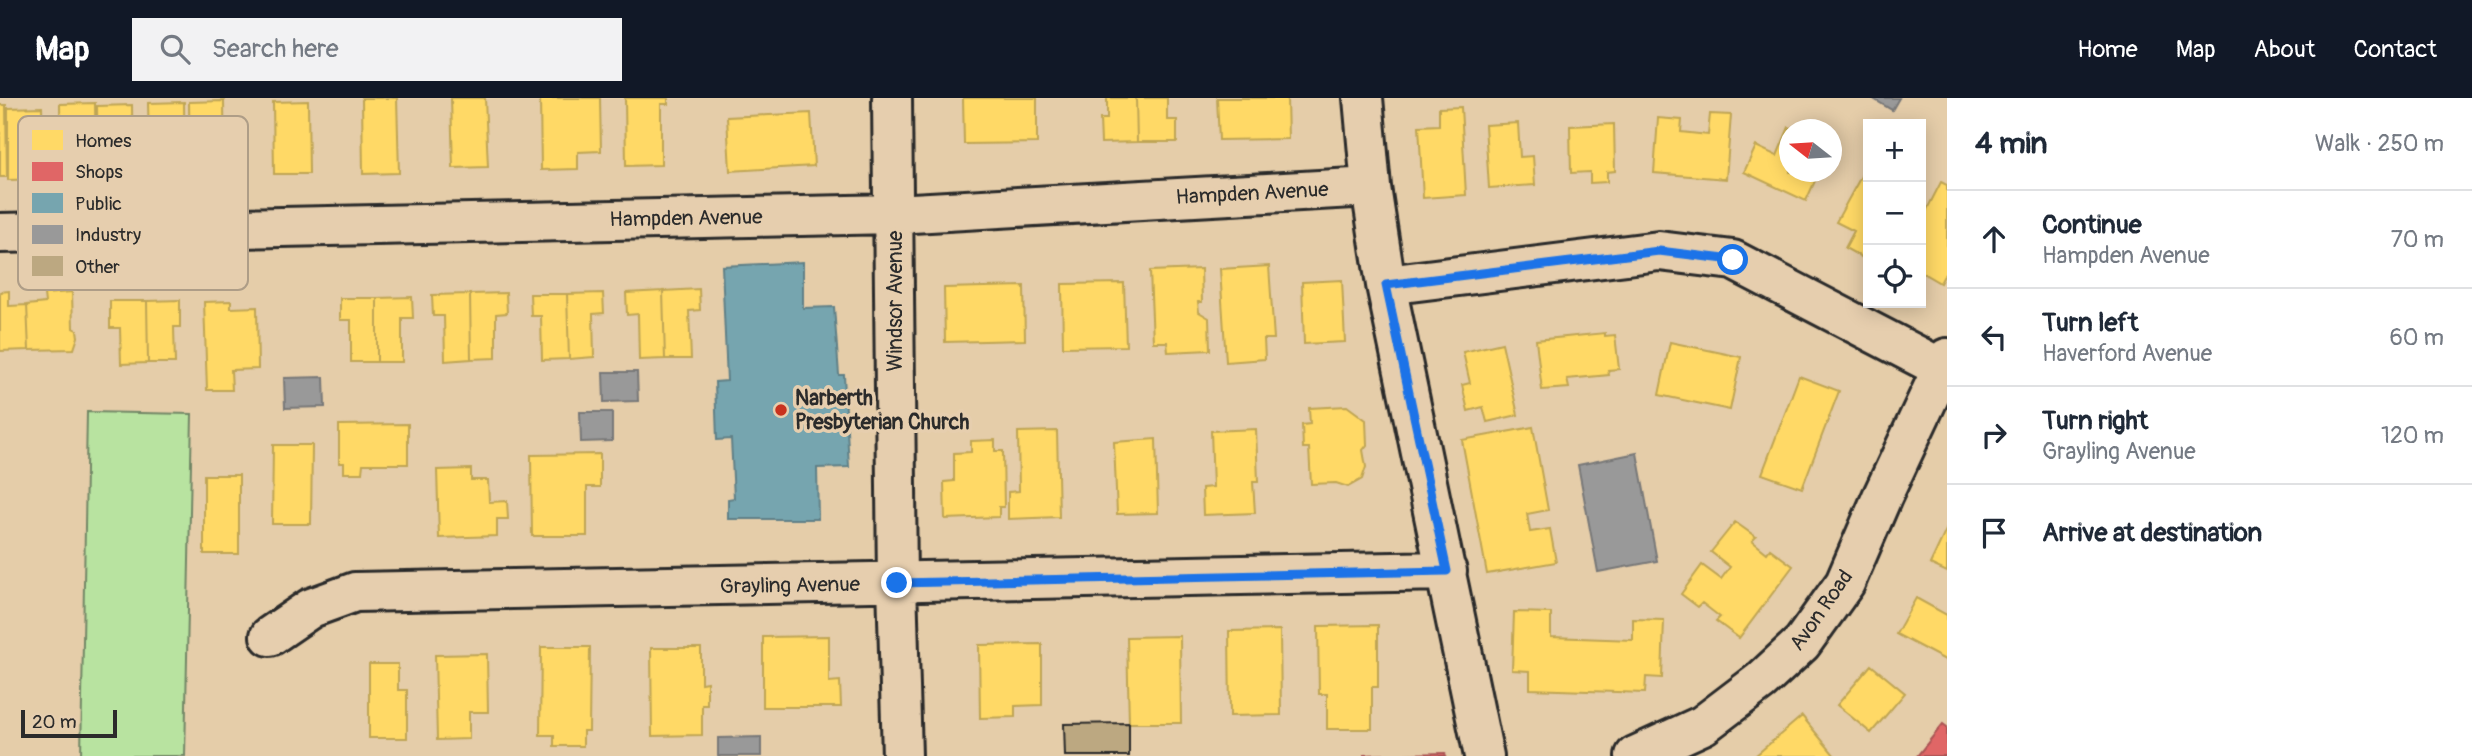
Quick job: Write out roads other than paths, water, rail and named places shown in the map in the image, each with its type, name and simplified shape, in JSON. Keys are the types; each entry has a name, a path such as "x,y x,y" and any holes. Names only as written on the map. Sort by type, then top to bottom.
{"street":[{"name":"Windsor Avenue","path":"892,98 897,583 902,756"},
{"path":"1363,98 1371,187 1386,285 1484,756"},
{"name":"Hampden Avenue","path":"248,228 895,214 1371,187"},
{"name":"Hampden Avenue","path":"0,233 18,233"},
{"path":"1386,285 1659,251 1733,260 1944,363"},
{"name":"Avon Road","path":"1635,756 1703,725 1761,681 1802,643 1845,583 1944,363"},
{"name":"Grayling Avenue","path":"270,636 311,608 355,592 1447,571"}],"place":[{"name":"Narberth Presbyterian Church","path":"781,410"}]}
